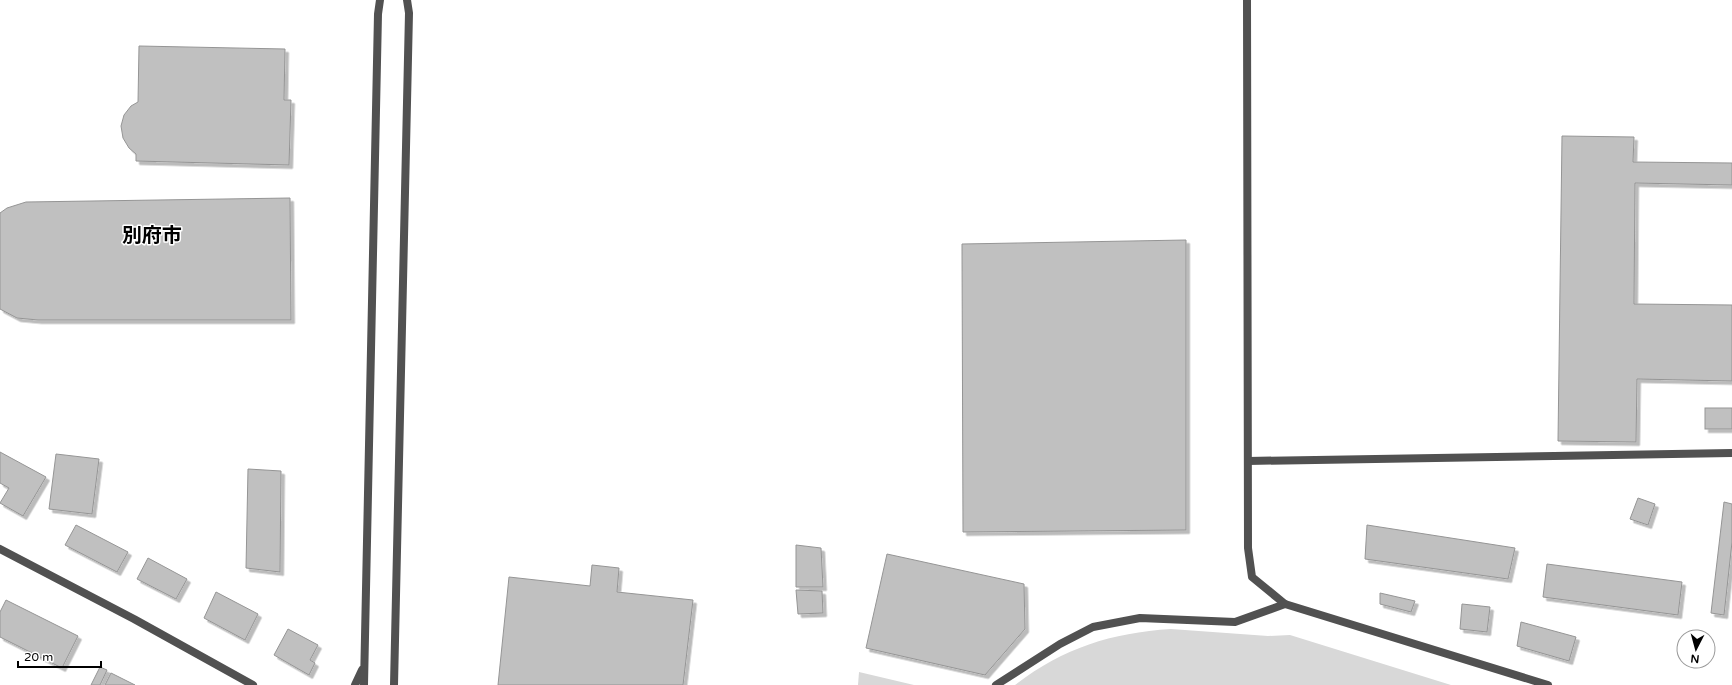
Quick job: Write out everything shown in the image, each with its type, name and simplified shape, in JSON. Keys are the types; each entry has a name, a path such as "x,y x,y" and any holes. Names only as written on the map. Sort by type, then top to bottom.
{"street":[{"path":"364,685 378,29 380,0"},
{"path":"394,685 409,22 407,0"},
{"path":"1247,0 1248,548 1252,577 1285,604 1548,685"},
{"path":"1248,461 1732,453"},
{"path":"0,549 134,619 253,685"},
{"path":"996,685 1060,644 1093,627 1140,618 1235,622 1285,604"},
{"path":"355,685 364,663"}],"shaded area":[{"path":"1171,629 1268,636 1290,635 1451,685 1015,685 1051,661 1088,645 1128,634"},
{"path":"859,672 914,685 858,685"}],"building":[{"path":"139,46 285,49 284,100 291,100 289,165 136,161 136,154 129,148 123,138 121,126 124,115 131,106 138,102"},
{"path":"1562,136 1634,137 1633,162 1732,163 1732,185 1635,183 1634,304 1732,305 1732,381 1637,379 1636,442 1558,441"},
{"path":"290,198 291,320 38,320 17,318 0,309 0,213 7,208 26,202"},
{"path":"1186,240 1186,530 963,532 962,244"},
{"path":"1705,408 1732,408 1732,429 1705,429"},
{"path":"0,452 46,477 23,516 0,503 9,488 0,483"},
{"path":"56,454 99,459 92,514 49,509"},
{"path":"248,469 281,471 280,572 246,568"},
{"path":"1638,498 1655,504 1648,525 1630,519"},
{"path":"1724,502 1732,504 1732,542 1724,615 1711,613"},
{"path":"76,525 128,552 117,572 65,545"},
{"path":"1367,525 1515,548 1508,579 1365,559"},
{"path":"796,545 821,548 823,587 796,587"},
{"path":"887,554 1024,584 1025,629 985,675 866,648"},
{"path":"148,558 187,579 176,599 137,579"},
{"path":"1547,564 1682,582 1678,615 1543,597"},
{"path":"592,565 619,568 617,592 693,600 683,685 498,685 509,577 590,586"},
{"path":"796,590 822,591 823,613 798,614"},
{"path":"216,592 258,614 245,640 204,618"},
{"path":"1380,593 1415,601 1411,612 1380,604"},
{"path":"6,600 78,636 62,668 0,637 0,612"},
{"path":"1462,604 1490,607 1487,632 1460,629"},
{"path":"1521,622 1576,637 1569,661 1517,646"},
{"path":"288,629 318,645 310,660 315,663 309,675 274,655"},
{"path":"100,667 107,670 100,685 91,685"},
{"path":"111,673 135,685 105,685"}],"district":[{"name":"別府市","path":"152,235"}]}
